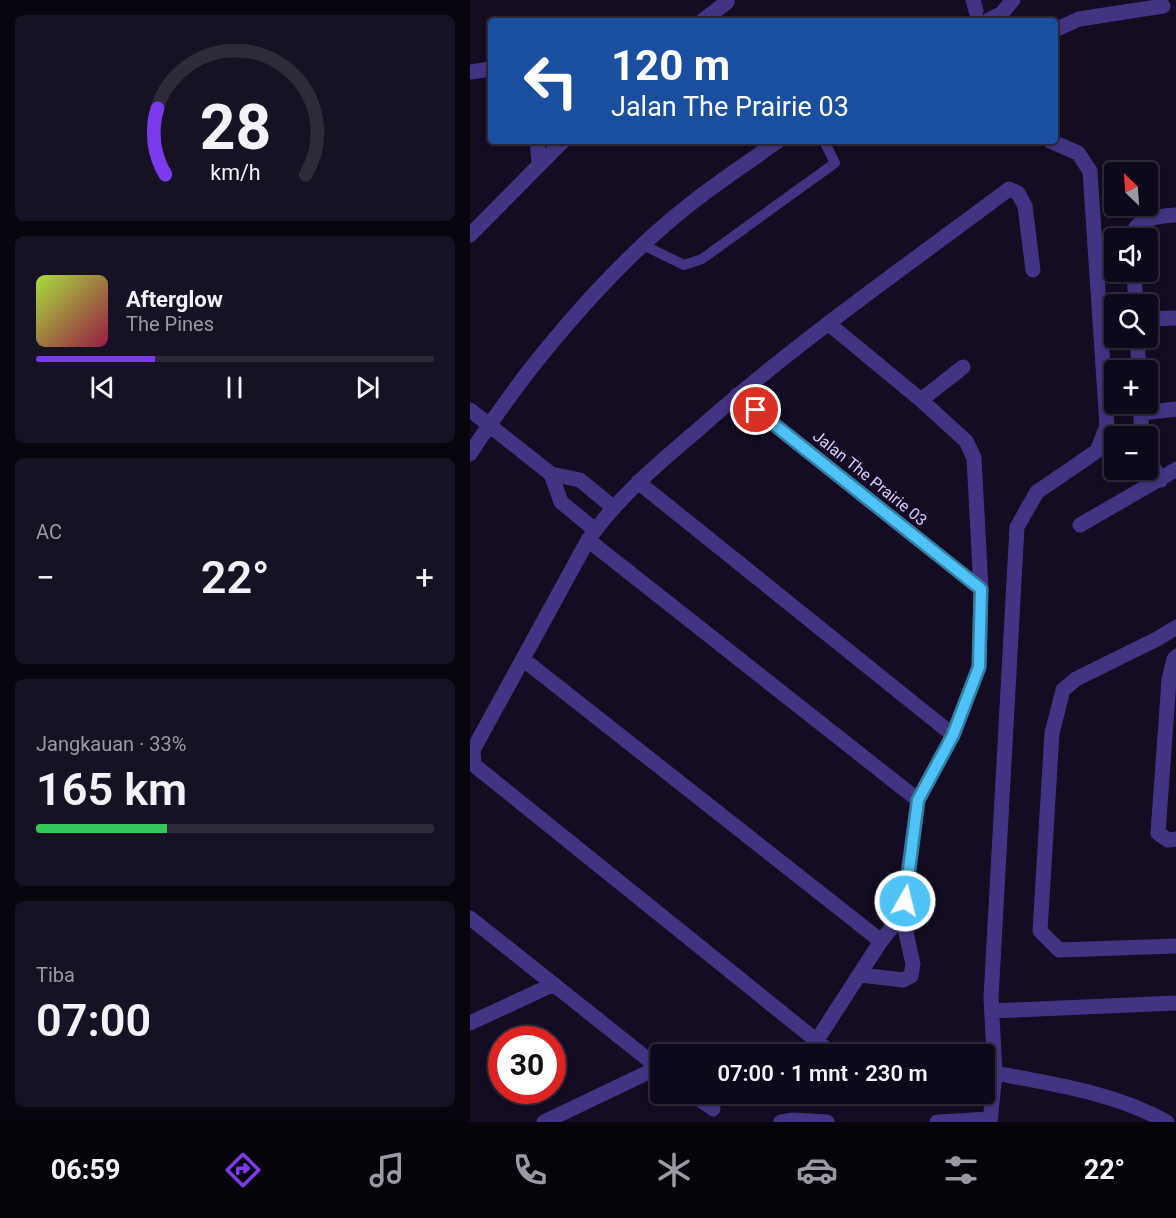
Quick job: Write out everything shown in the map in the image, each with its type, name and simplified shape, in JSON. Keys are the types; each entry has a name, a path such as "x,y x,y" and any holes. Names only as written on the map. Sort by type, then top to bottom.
{"street":[{"path":"979,11 1002,12 1013,0"},
{"path":"706,18 727,2"},
{"path":"1058,29 1079,19 1163,6"},
{"path":"470,72 488,69"},
{"path":"537,144 539,163"},
{"path":"470,235 560,144"},
{"path":"470,454 488,425 585,303 643,244 690,204 774,144"},
{"path":"994,1044 992,1011 1017,527 1037,492 1097,451 1107,426 1090,171 1078,153 1057,144"},
{"path":"822,1044 474,765 473,750 591,535 638,482 737,395 1009,189 1018,193 1025,206 1033,270"},
{"path":"1135,228 1144,220 1158,216 1176,216"},
{"path":"1158,319 1176,318"},
{"path":"829,324 921,400 966,441 974,458 981,589 979,667 953,735 918,800 902,915 913,964 911,976 903,980 861,975"},
{"path":"921,400 964,367"},
{"name":"Jalan The Prairie 03","path":"737,395 981,589"},
{"path":"1158,408 1176,409"},
{"path":"470,410 551,474 580,480 614,508"},
{"path":"1080,525 1161,480 1176,469"},
{"path":"551,474 561,502 591,535 918,800"},
{"path":"1158,475 1161,480"},
{"path":"638,482 953,735"},
{"path":"1176,629 1076,679 1063,690 1052,733 1040,932 1059,950 1176,946"},
{"path":"1176,656 1169,680 1158,834 1168,840 1176,839"},
{"path":"524,660 881,941"},
{"path":"817,1040 881,941 902,915"},
{"path":"470,918 650,1060"},
{"path":"470,1023 554,984"},
{"path":"992,1011 1176,1003"},
{"path":"545,1122 650,1073"},
{"path":"995,1073 1077,1088 1141,1108 1167,1122"},
{"path":"706,1104 713,1109"},
{"path":"937,1122 990,1120 992,1104"},
{"path":"781,1122 827,1122"}],"lane":[{"path":"643,244 684,265 702,259 835,163 826,144"}],"route":[{"path":"756,410 981,589 979,667 953,735 918,800 905,901"}]}
